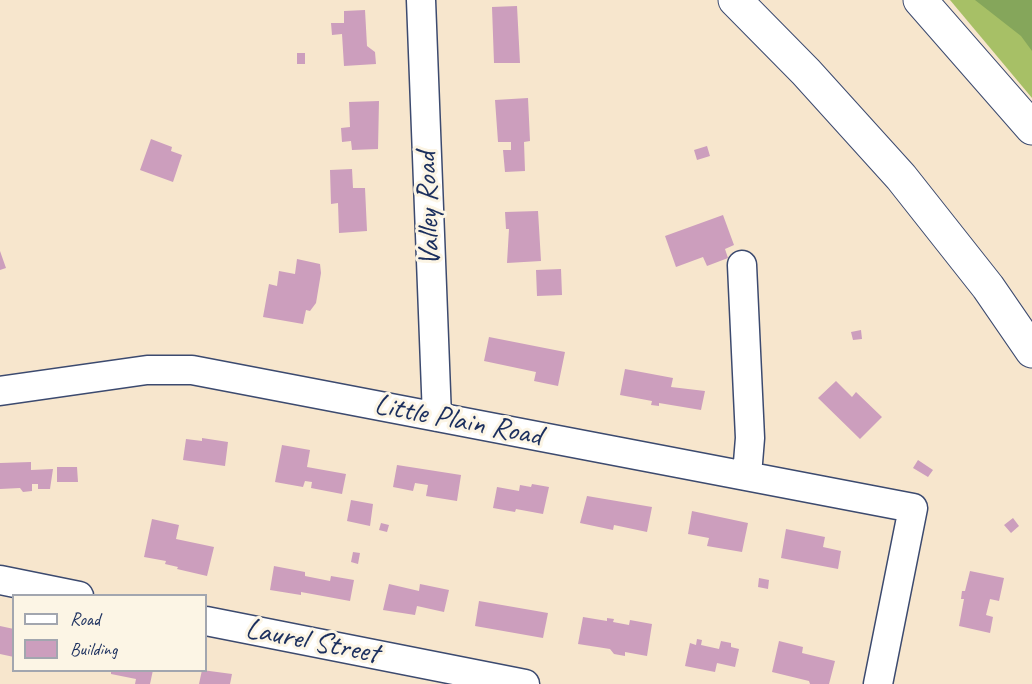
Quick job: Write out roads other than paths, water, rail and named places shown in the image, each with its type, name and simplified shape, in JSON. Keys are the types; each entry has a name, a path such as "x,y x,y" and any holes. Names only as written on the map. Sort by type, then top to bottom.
{"highway":[{"path":"735,0 806,72 901,177 988,287 1032,351"},
{"path":"920,0 1032,128"}],"street":[{"name":"Valley Road","path":"421,0 437,417"},
{"path":"742,265 750,438 747,475"},
{"name":"Little Plain Road","path":"0,391 147,370 192,370 913,508 878,684"},
{"path":"0,580 69,594"},
{"name":"Laurel Street","path":"207,621 525,684"}]}
